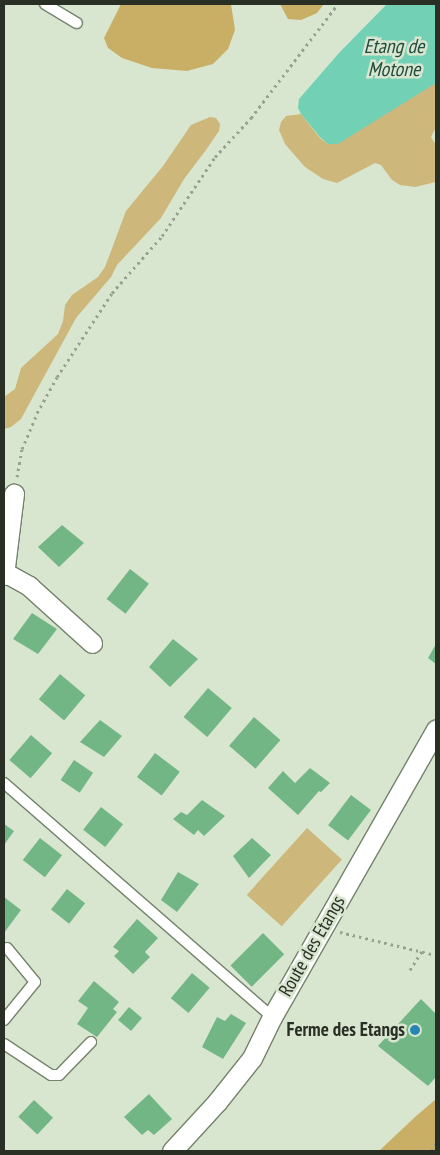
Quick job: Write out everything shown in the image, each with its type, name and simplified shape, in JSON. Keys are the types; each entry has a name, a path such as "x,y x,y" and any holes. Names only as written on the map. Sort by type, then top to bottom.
{"street":[{"path":"14,494 4,574 28,586 92,643"},
{"name":"Route des Etangs","path":"172,1151 217,1102 252,1058 272,1017 436,729"}],"lane":[{"path":"45,4 77,23"},
{"path":"4,783 272,1017"},
{"path":"4,1020 35,982 7,948"},
{"path":"4,1044 52,1075 58,1075 91,1042"}],"path":[{"path":"14,494 27,433 67,362 112,293 162,236 214,157 251,118 338,4"},
{"path":"322,928 436,955"},
{"path":"410,970 422,951"},
{"path":"431,1151 436,1143"}],"shaded area":[{"path":"121,4 231,4 235,30 228,49 213,64 187,71 152,68 122,58 108,48 104,38"},
{"path":"280,4 324,4 317,13 301,20 288,19"},
{"path":"436,83 436,127 431,137 436,145 436,182 415,187 400,185 392,180 381,165 375,163 337,183 323,179 305,167 285,144 279,130 281,122 286,116 301,114 320,138 328,144"},
{"path":"210,117 216,118 220,124 219,131 184,179 161,218 117,265 111,277 76,318 21,419 11,427 4,429 4,397 15,389 21,368 58,334 63,321 65,305 72,295 98,277 105,267 126,211 163,166 191,125"},
{"path":"307,828 342,859 282,926 247,895"},
{"path":"436,1099 436,1151 379,1151 415,1117"}],"water":[{"name":"Etang de Motone","path":"387,4 436,4 436,83 338,144 328,144 301,114 298,108 299,99 339,53"}],"building":[{"path":"62,525 84,543 59,567 38,547"},
{"path":"130,569 149,584 126,614 107,599"},
{"path":"32,613 57,629 38,654 13,639"},
{"path":"173,639 198,659 170,687 149,667"},
{"path":"436,644 436,664 428,658"},
{"path":"60,674 85,695 64,720 39,699"},
{"path":"208,688 232,708 207,737 184,717"},
{"path":"254,717 280,740 255,769 229,746"},
{"path":"100,720 122,736 104,757 80,742"},
{"path":"31,735 52,753 30,778 9,760"},
{"path":"155,753 180,772 162,796 137,777"},
{"path":"74,760 93,773 80,793 61,780"},
{"path":"310,768 330,783 321,792 319,791 298,815 268,788 283,771 295,783"},
{"path":"351,795 371,810 348,840 328,825"},
{"path":"202,800 225,816 204,836 198,830 194,835 173,819 181,812 187,815"},
{"path":"101,807 123,824 105,847 83,830"},
{"path":"4,824 14,831 4,845"},
{"path":"40,838 62,855 45,877 23,860"},
{"path":"252,838 271,855 249,878 233,856"},
{"path":"178,872 199,884 177,912 161,900"},
{"path":"67,889 85,903 69,924 51,909"},
{"path":"4,897 21,910 4,933"},
{"path":"137,919 158,938 145,952 150,957 133,974 114,956 119,951 113,947"},
{"path":"263,933 284,954 252,987 230,966"},
{"path":"192,973 210,988 188,1013 171,998"},
{"path":"94,981 119,1002 113,1009 117,1012 97,1037 77,1024 88,1008 78,1001"},
{"name":"Ferme des Etangs","path":"421,999 436,1014 436,1077 428,1086 378,1046"},
{"path":"129,1007 142,1018 131,1031 118,1020"},
{"path":"231,1014 246,1023 223,1059 202,1047 217,1017 225,1021"},
{"path":"149,1094 172,1119 154,1135 148,1130 142,1135 124,1117"},
{"path":"34,1100 53,1118 37,1135 18,1117"}],"place":[{"name":"Ferme des Etangs","path":"415,1030"}]}
